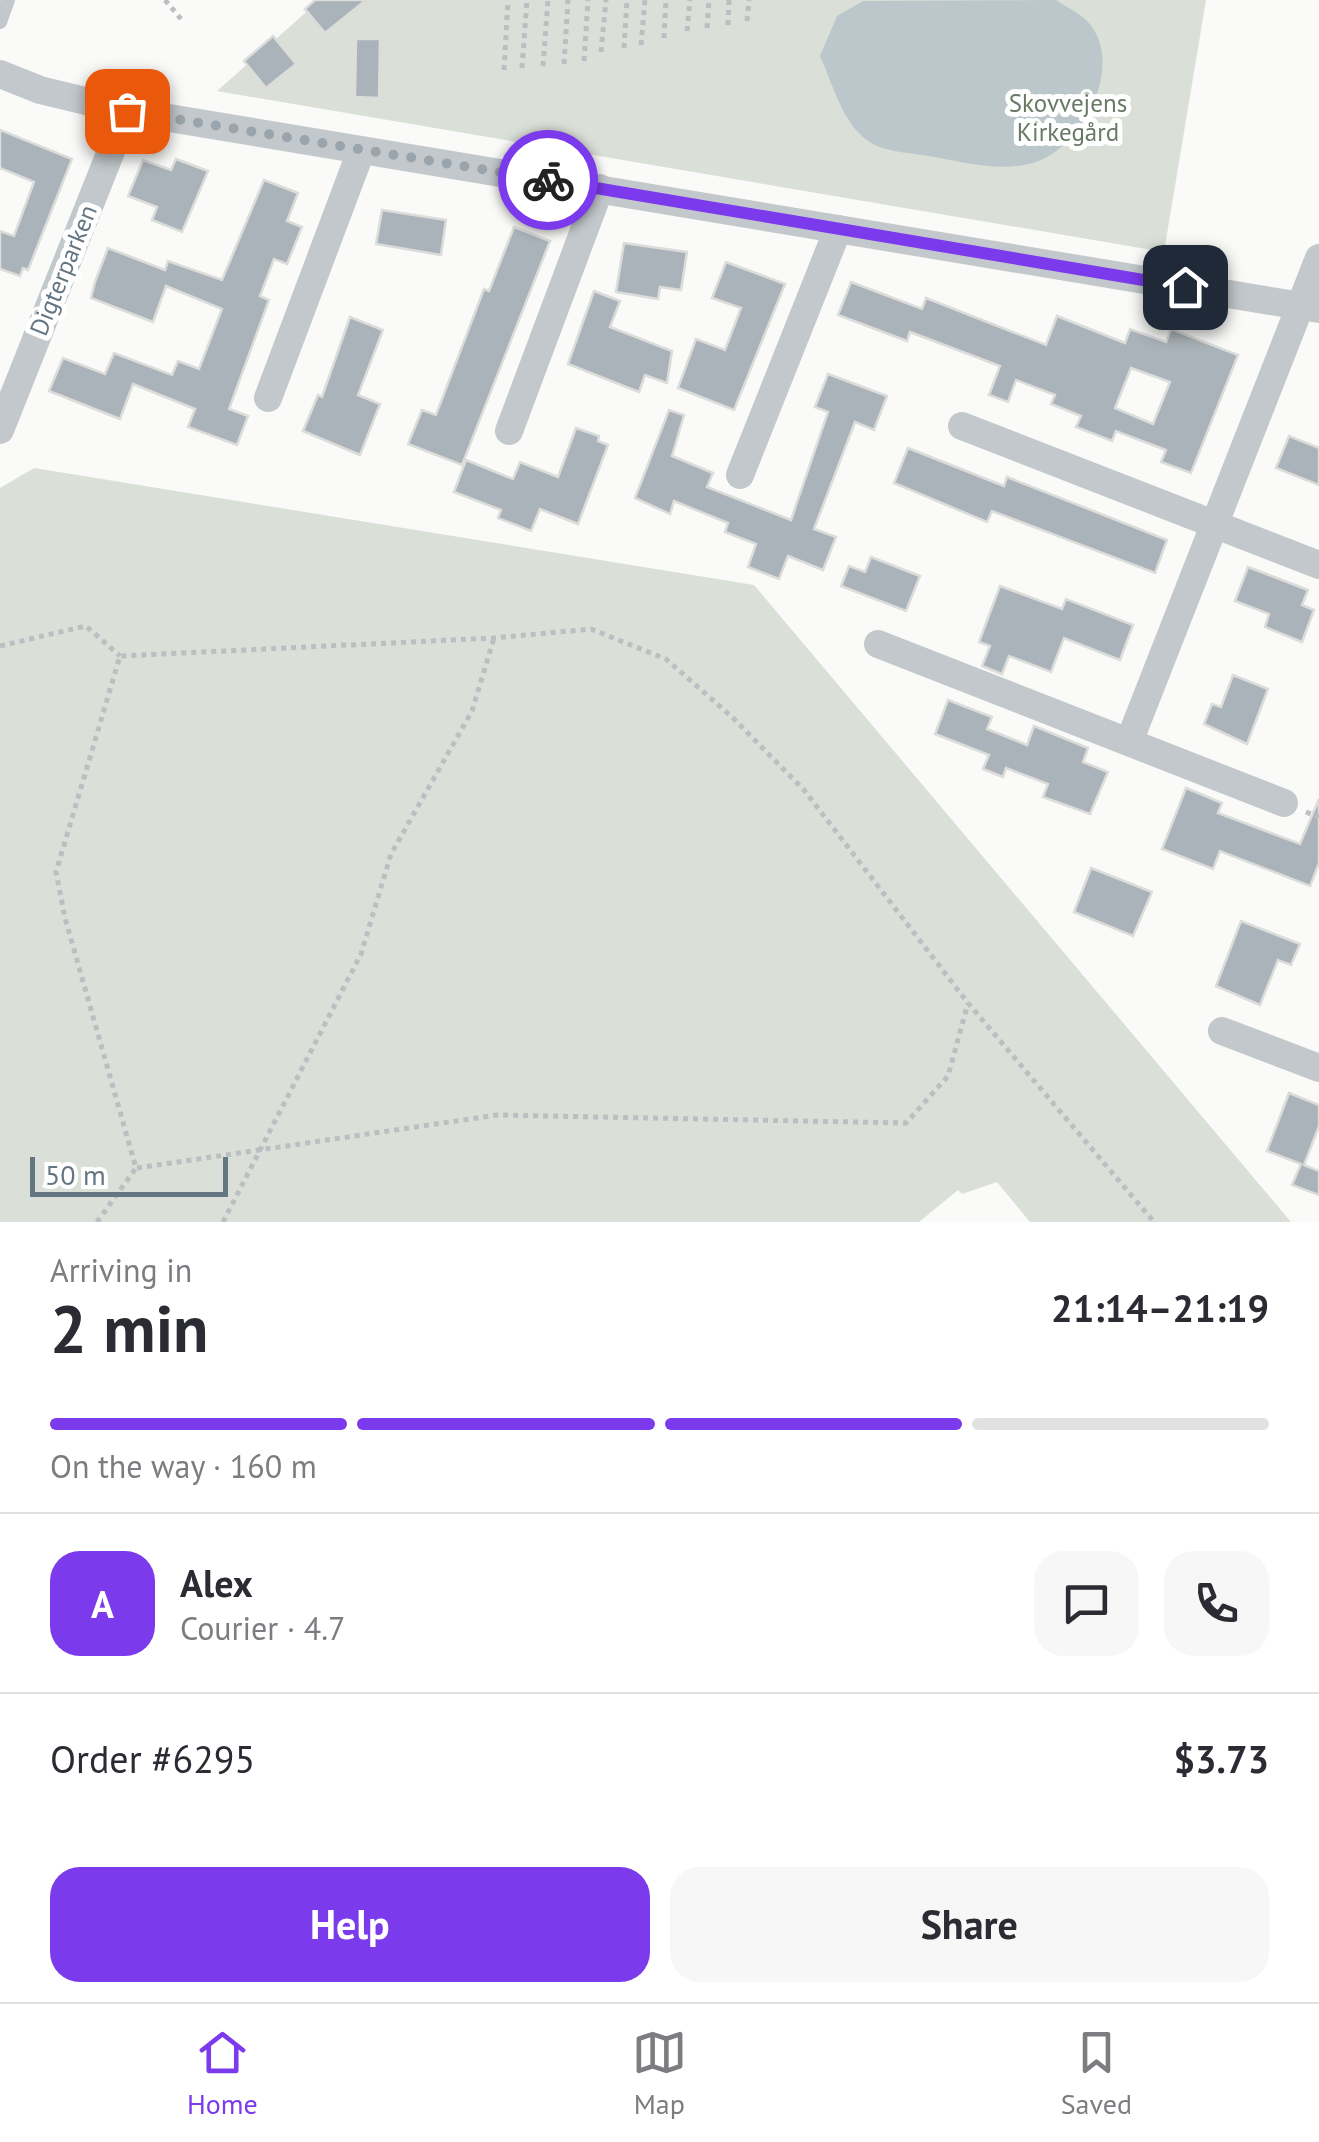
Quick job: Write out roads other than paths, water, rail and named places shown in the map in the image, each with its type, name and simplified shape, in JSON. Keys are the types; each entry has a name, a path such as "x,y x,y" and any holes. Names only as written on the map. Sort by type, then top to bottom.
{"street":[{"path":"0,74 40,90 127,111 1310,308"},
{"name":"Digterparken","path":"0,430 127,111"},
{"path":"268,398 360,150"},
{"path":"509,430 600,188"},
{"path":"740,475 838,229"},
{"path":"1128,742 1214,524 1310,308 1319,258"},
{"path":"962,426 1319,564"},
{"path":"878,644 1284,803"},
{"path":"1222,1031 1319,1068"}],"lane":[{"path":"0,22 8,0"}],"park label":[{"name":"Skovvejens Kirkegård","path":"1068,118"}]}
